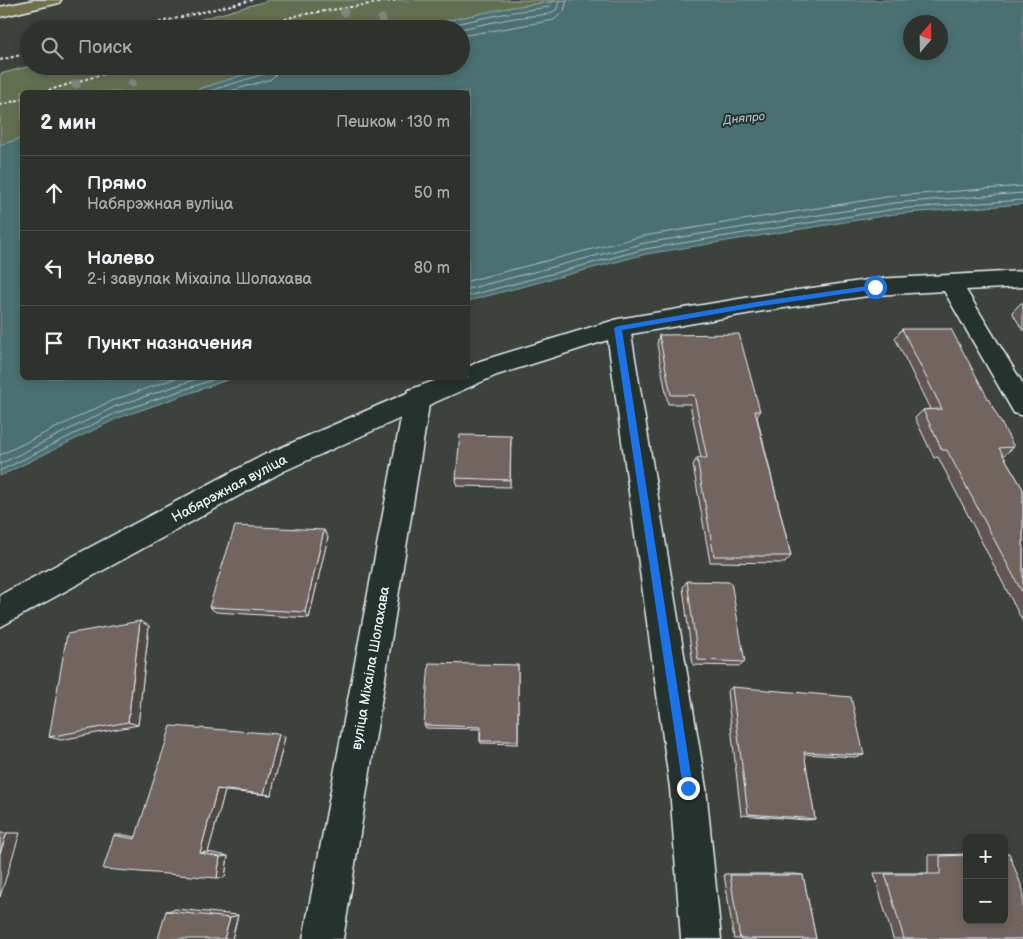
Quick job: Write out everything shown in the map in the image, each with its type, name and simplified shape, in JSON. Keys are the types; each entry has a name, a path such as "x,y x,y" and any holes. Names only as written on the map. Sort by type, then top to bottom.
{"main road":[{"path":"0,12 54,0"}],"street":[{"name":"Набярэжная вуліца","path":"470,376 489,368 618,328 762,303 866,288 1023,279"},
{"path":"950,282 1023,406"},
{"path":"618,328 688,788 701,939"},
{"name":"Набярэжная вуліца","path":"0,612 274,463 460,380"},
{"name":"вуліца Міхаіла Шолахава","path":"323,939 418,397"}],"path":[{"path":"169,20 252,0"},
{"path":"283,20 299,15 397,0"},
{"path":"0,60 20,55"},
{"path":"50,90 100,75"},
{"path":"0,106 20,100"}],"green space":[{"path":"270,0 567,0 512,7 450,20 198,20"},
{"path":"20,69 20,75 244,75 195,90 20,90 20,139 0,145 0,74"}],"water":[{"name":"Дняпро","path":"567,0 1023,0 1023,204 895,214 646,254 470,300 470,90 195,90 244,75 470,75 470,20 450,20 512,7"},
{"path":"20,139 20,380 227,380 118,418 0,476 0,145"}],"building":[{"path":"902,329 951,329 1014,447 999,448 1023,489 1023,594 947,450 942,450 923,410 942,409"},
{"path":"739,334 760,411 755,411 791,556 714,556 697,458 707,458 694,395 671,395 659,335"},
{"path":"460,435 511,436 510,480 456,478"},
{"path":"235,526 324,530 305,612 209,607"},
{"path":"687,581 731,582 745,662 698,660"},
{"path":"140,621 128,722 49,737 67,634"},
{"path":"429,663 518,665 518,741 480,741 481,727 424,725"},
{"path":"732,687 851,697 864,755 804,752 815,819 748,814"},
{"path":"171,726 279,734 264,794 217,789 200,853 220,857 217,878 103,869 114,835 135,839"},
{"path":"0,833 7,833 0,853"},
{"path":"1009,853 1023,890 1023,939 904,939 885,874 940,874 940,856 963,855 963,924 1008,924"},
{"path":"730,875 803,875 816,939 740,939"},
{"path":"166,911 230,918 224,939 158,939"}],"route":[{"path":"688,788 618,328 762,303 875,287"}]}
